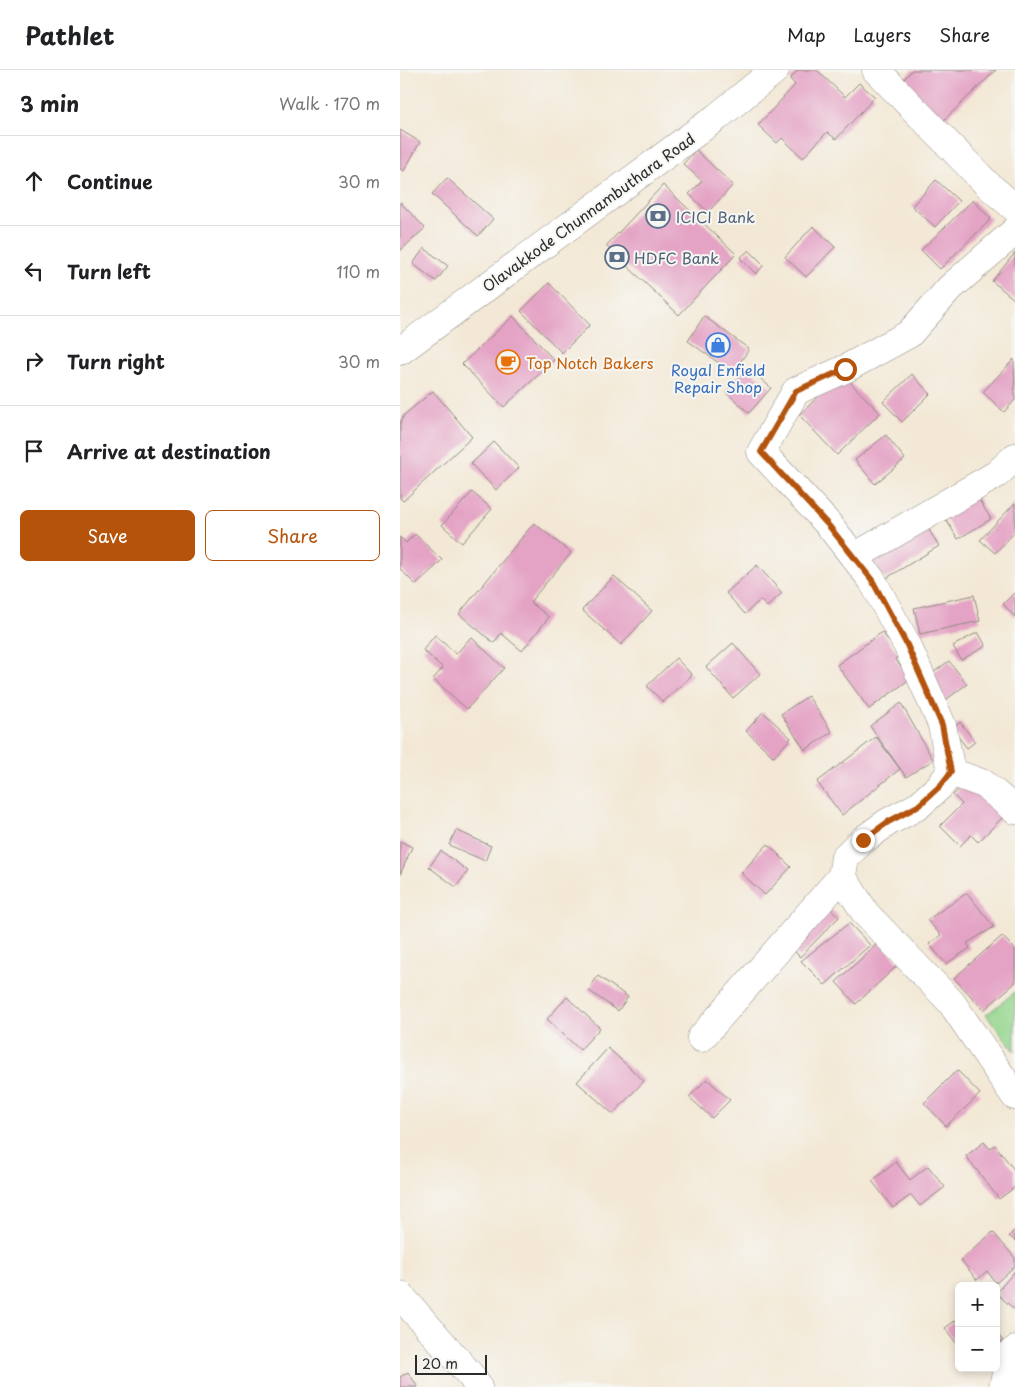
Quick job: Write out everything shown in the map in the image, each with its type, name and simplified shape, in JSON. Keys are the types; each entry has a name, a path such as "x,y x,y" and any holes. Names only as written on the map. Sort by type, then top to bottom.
{"main road":[{"name":"Olavakkode Chunnambuthara Road","path":"400,351 717,117 775,70"},
{"path":"876,70 988,186 1015,208"},
{"path":"701,1038 842,876 845,857 863,840 888,822 918,806 940,786 951,772 942,725 907,645 872,580 829,526 761,452 796,391 845,369 909,334 950,288 1015,231"},
{"path":"854,557 1009,472"},
{"path":"951,772 984,784 1015,810"},
{"path":"842,876 866,914 951,1002 1015,1096"},
{"path":"400,1295 472,1376 478,1387"},
{"path":"1003,1387 1010,1354 1015,1350"}],"green space":[{"path":"1015,992 1015,1051 986,1015"}],"building":[{"path":"798,70 817,70 845,97 859,83 875,97 836,139 827,132 803,158 782,138 777,143 758,125 795,85 790,79"},
{"path":"912,70 996,70 943,121 903,80"},
{"path":"400,130 420,142 404,171 400,169"},
{"path":"696,150 733,185 708,212 689,194 702,181 683,164"},
{"path":"447,178 493,219 478,236 432,194"},
{"path":"936,180 959,201 935,227 912,206"},
{"path":"663,185 736,254 679,315 606,246"},
{"path":"973,200 991,219 940,269 921,250"},
{"path":"400,202 425,228 400,251"},
{"path":"813,226 835,247 806,277 785,257"},
{"path":"424,248 448,266 436,281 413,264"},
{"path":"749,250 764,265 756,274 740,258"},
{"path":"1015,253 1015,300 992,281"},
{"path":"549,283 590,325 562,353 521,311"},
{"name":"Top Notch Bakers","path":"513,316 554,360 504,407 462,364"},
{"name":"Royal Enfield Repair Shop","path":"704,316 749,349 733,373 688,341"},
{"path":"1014,359 1015,400 1004,412 983,392"},
{"path":"748,367 771,388 749,413 726,392"},
{"path":"842,374 880,413 837,455 799,415"},
{"path":"912,374 930,394 902,422 883,402"},
{"path":"433,391 472,437 403,501 400,498 400,423 404,415"},
{"path":"886,435 905,459 875,484 855,460"},
{"path":"494,442 519,468 496,490 471,464"},
{"path":"970,485 991,519 958,539 937,505"},
{"path":"472,492 492,509 462,543 442,525"},
{"path":"1015,503 1015,532 995,553 980,540"},
{"path":"921,517 939,546 885,579 867,551"},
{"path":"534,523 571,553 530,602 549,617 522,651 501,633 494,643 459,614"},
{"path":"415,534 442,560 416,585 400,569 400,537 406,543"},
{"path":"757,565 782,593 767,607 760,600 745,614 726,593"},
{"path":"614,576 652,611 621,645 582,610"},
{"path":"1015,592 1015,617 1003,604"},
{"path":"974,595 980,621 920,634 914,608"},
{"path":"882,632 899,655 895,659 910,679 869,709 837,665"},
{"path":"978,632 986,646 961,660 953,646"},
{"path":"435,635 456,654 471,637 504,668 467,709 433,679 443,668 423,650"},
{"path":"733,643 760,674 733,698 706,667"},
{"path":"676,658 692,675 663,702 647,686"},
{"path":"949,661 967,684 943,702 926,678"},
{"path":"808,696 832,732 805,750 781,714"},
{"path":"901,703 933,760 906,777 870,726"},
{"path":"763,712 791,738 774,757 746,731"},
{"path":"960,722 975,742 967,748 952,729"},
{"path":"876,737 900,769 842,815 817,782"},
{"path":"974,774 1010,810 978,842 971,835 960,846 940,826 962,804 953,795"},
{"path":"456,830 491,846 485,861 449,845"},
{"path":"400,841 412,847 400,875"},
{"path":"768,844 791,867 765,895 741,873"},
{"path":"441,851 468,871 456,887 429,867"},
{"path":"815,893 839,917 800,957 778,934"},
{"path":"967,893 994,927 967,943 970,948 946,964 929,944 941,935 927,920"},
{"path":"849,923 870,945 825,985 801,961"},
{"path":"1002,936 1015,949 1015,983 984,1010 954,978"},
{"path":"880,941 900,963 856,1004 836,982"},
{"path":"598,976 628,997 618,1011 588,990"},
{"path":"567,997 600,1028 580,1050 547,1019"},
{"path":"608,1048 644,1081 613,1114 577,1082"},
{"path":"957,1070 980,1094 946,1126 924,1103"},
{"path":"707,1079 730,1100 712,1118 689,1097"},
{"path":"984,1142 990,1149 995,1145 1015,1171 1015,1187 999,1199 966,1156"},
{"path":"896,1162 910,1180 928,1166 945,1187 920,1206 911,1195 893,1208 872,1181"},
{"path":"1015,1230 1015,1241 1009,1236"},
{"path":"993,1232 1015,1258 1015,1266 997,1282 987,1271 977,1280 961,1260"},
{"path":"1015,1271 1015,1310 1000,1297 1000,1288"},
{"path":"955,1321 955,1342 945,1328"},
{"path":"408,1372 418,1387 400,1387 400,1377"}],"place":[{"name":"ICICI Bank","path":"658,216"},
{"name":"HDFC Bank","path":"617,257"},
{"name":"Royal Enfield Repair Shop","path":"718,345"},
{"name":"Top Notch Bakers","path":"508,362"}],"route":[{"path":"845,369 796,391 761,452 829,526 872,580 907,645 942,725 951,772 940,786 918,806 888,822 863,840"}]}
